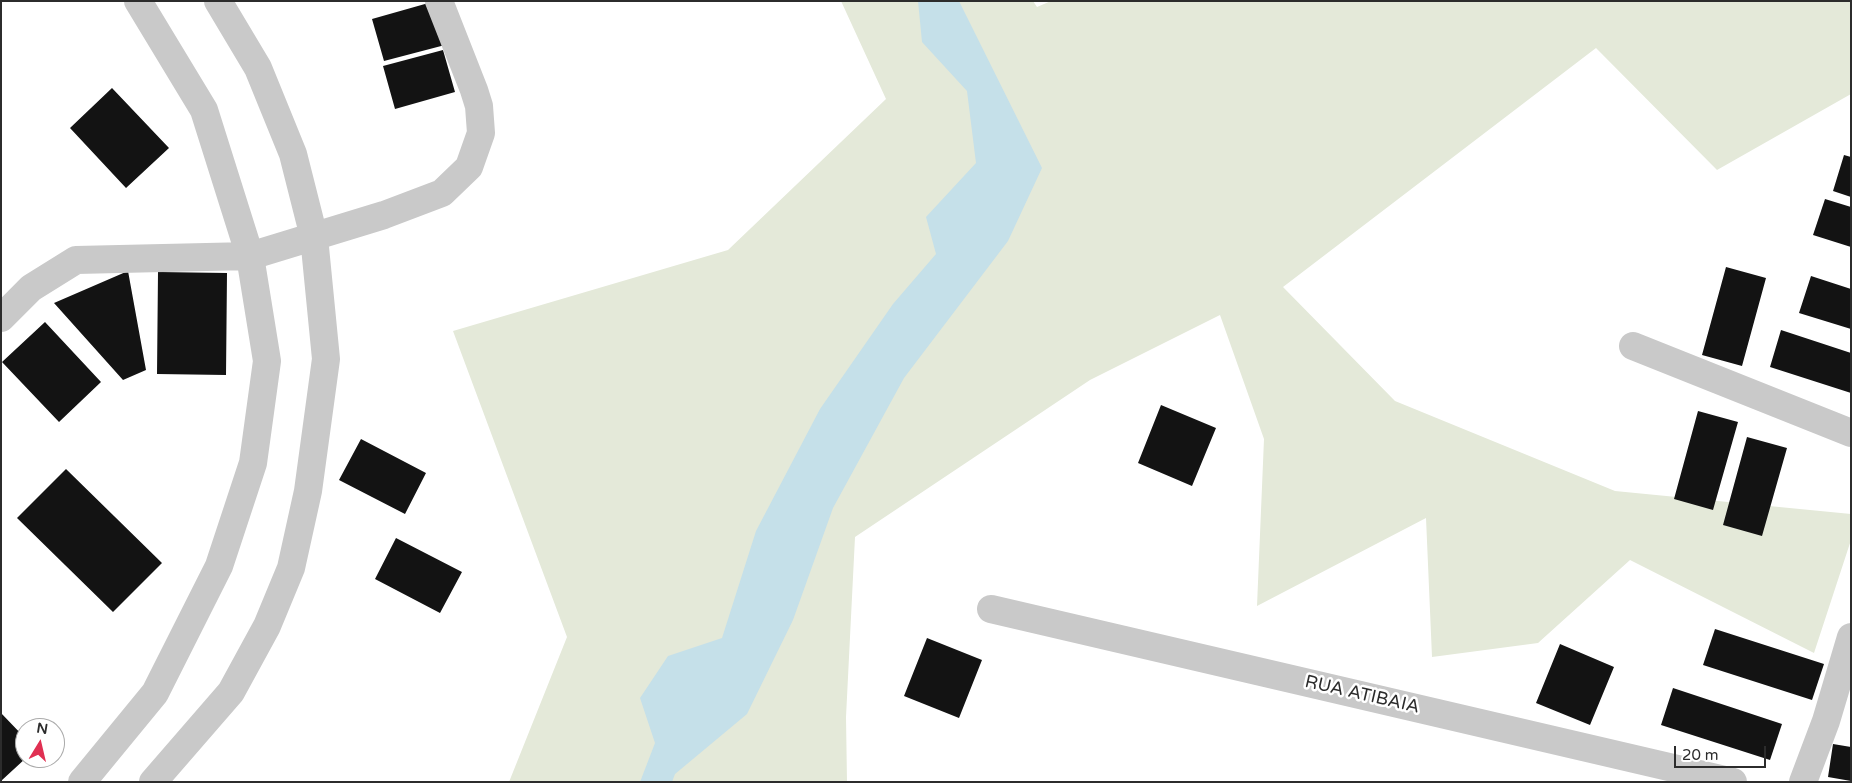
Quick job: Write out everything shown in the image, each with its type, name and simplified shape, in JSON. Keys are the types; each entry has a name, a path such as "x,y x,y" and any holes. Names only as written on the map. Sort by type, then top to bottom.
{"street":[{"path":"82,782 155,693 219,566 253,463 267,361 250,256 204,110 138,1"},
{"path":"154,782 231,692 267,626 291,568 308,491 326,359 314,237 293,154 258,68 218,1"},
{"path":"1,318 31,288 76,260 250,256 384,215 442,193 469,167 481,133 479,106 474,90 439,1"},
{"path":"1634,346 1851,433"},
{"name":"RUA ATIBAIA","path":"992,609 1733,782"},
{"path":"1803,782 1826,721 1851,637"}],"green space":[{"path":"841,1 1033,1 1037,7 1051,1 1851,1 1851,94 1717,170 1596,48 1283,287 1395,401 1615,491 1851,514 1851,540 1814,653 1630,560 1538,643 1432,657 1426,518 1257,606 1264,439 1220,315 1090,380 855,537 846,717 847,782 509,782 567,637 453,331 728,250 886,99"}],"water":[{"path":"918,1 959,1 1042,168 1008,241 904,378 833,508 793,620 747,714 675,774 672,782 640,782 655,743 640,698 668,656 722,638 756,531 820,409 893,304 936,254 926,217 976,163 967,91 922,42"}],"building":[{"path":"432,2 445,45 384,61 372,19"},
{"path":"443,50 455,92 395,109 383,66"},
{"path":"112,88 169,148 126,188 70,128"},
{"path":"1844,155 1851,157 1851,197 1833,191"},
{"path":"1825,199 1851,207 1851,247 1813,235"},
{"path":"1726,267 1766,278 1742,366 1702,355"},
{"path":"128,271 146,370 123,380 54,303"},
{"path":"158,272 227,273 226,375 157,374"},
{"path":"1811,276 1851,289 1851,329 1799,313"},
{"path":"45,322 101,382 59,422 2,362"},
{"path":"1781,330 1851,353 1851,393 1770,367"},
{"path":"1161,405 1216,428 1192,486 1138,463"},
{"path":"1698,411 1738,422 1713,510 1674,499"},
{"path":"1747,437 1787,448 1762,536 1723,525"},
{"path":"361,439 426,473 405,514 339,480"},
{"path":"66,469 162,563 113,612 17,518"},
{"path":"396,538 462,572 440,613 375,579"},
{"path":"1715,629 1824,664 1812,700 1703,665"},
{"path":"927,638 982,660 959,718 904,696"},
{"path":"1560,644 1614,667 1590,725 1536,703"},
{"path":"1673,688 1782,724 1770,760 1661,725"},
{"path":"1,713 15,728 15,768 1,781"},
{"path":"1833,744 1851,747 1851,781 1828,777"}]}
